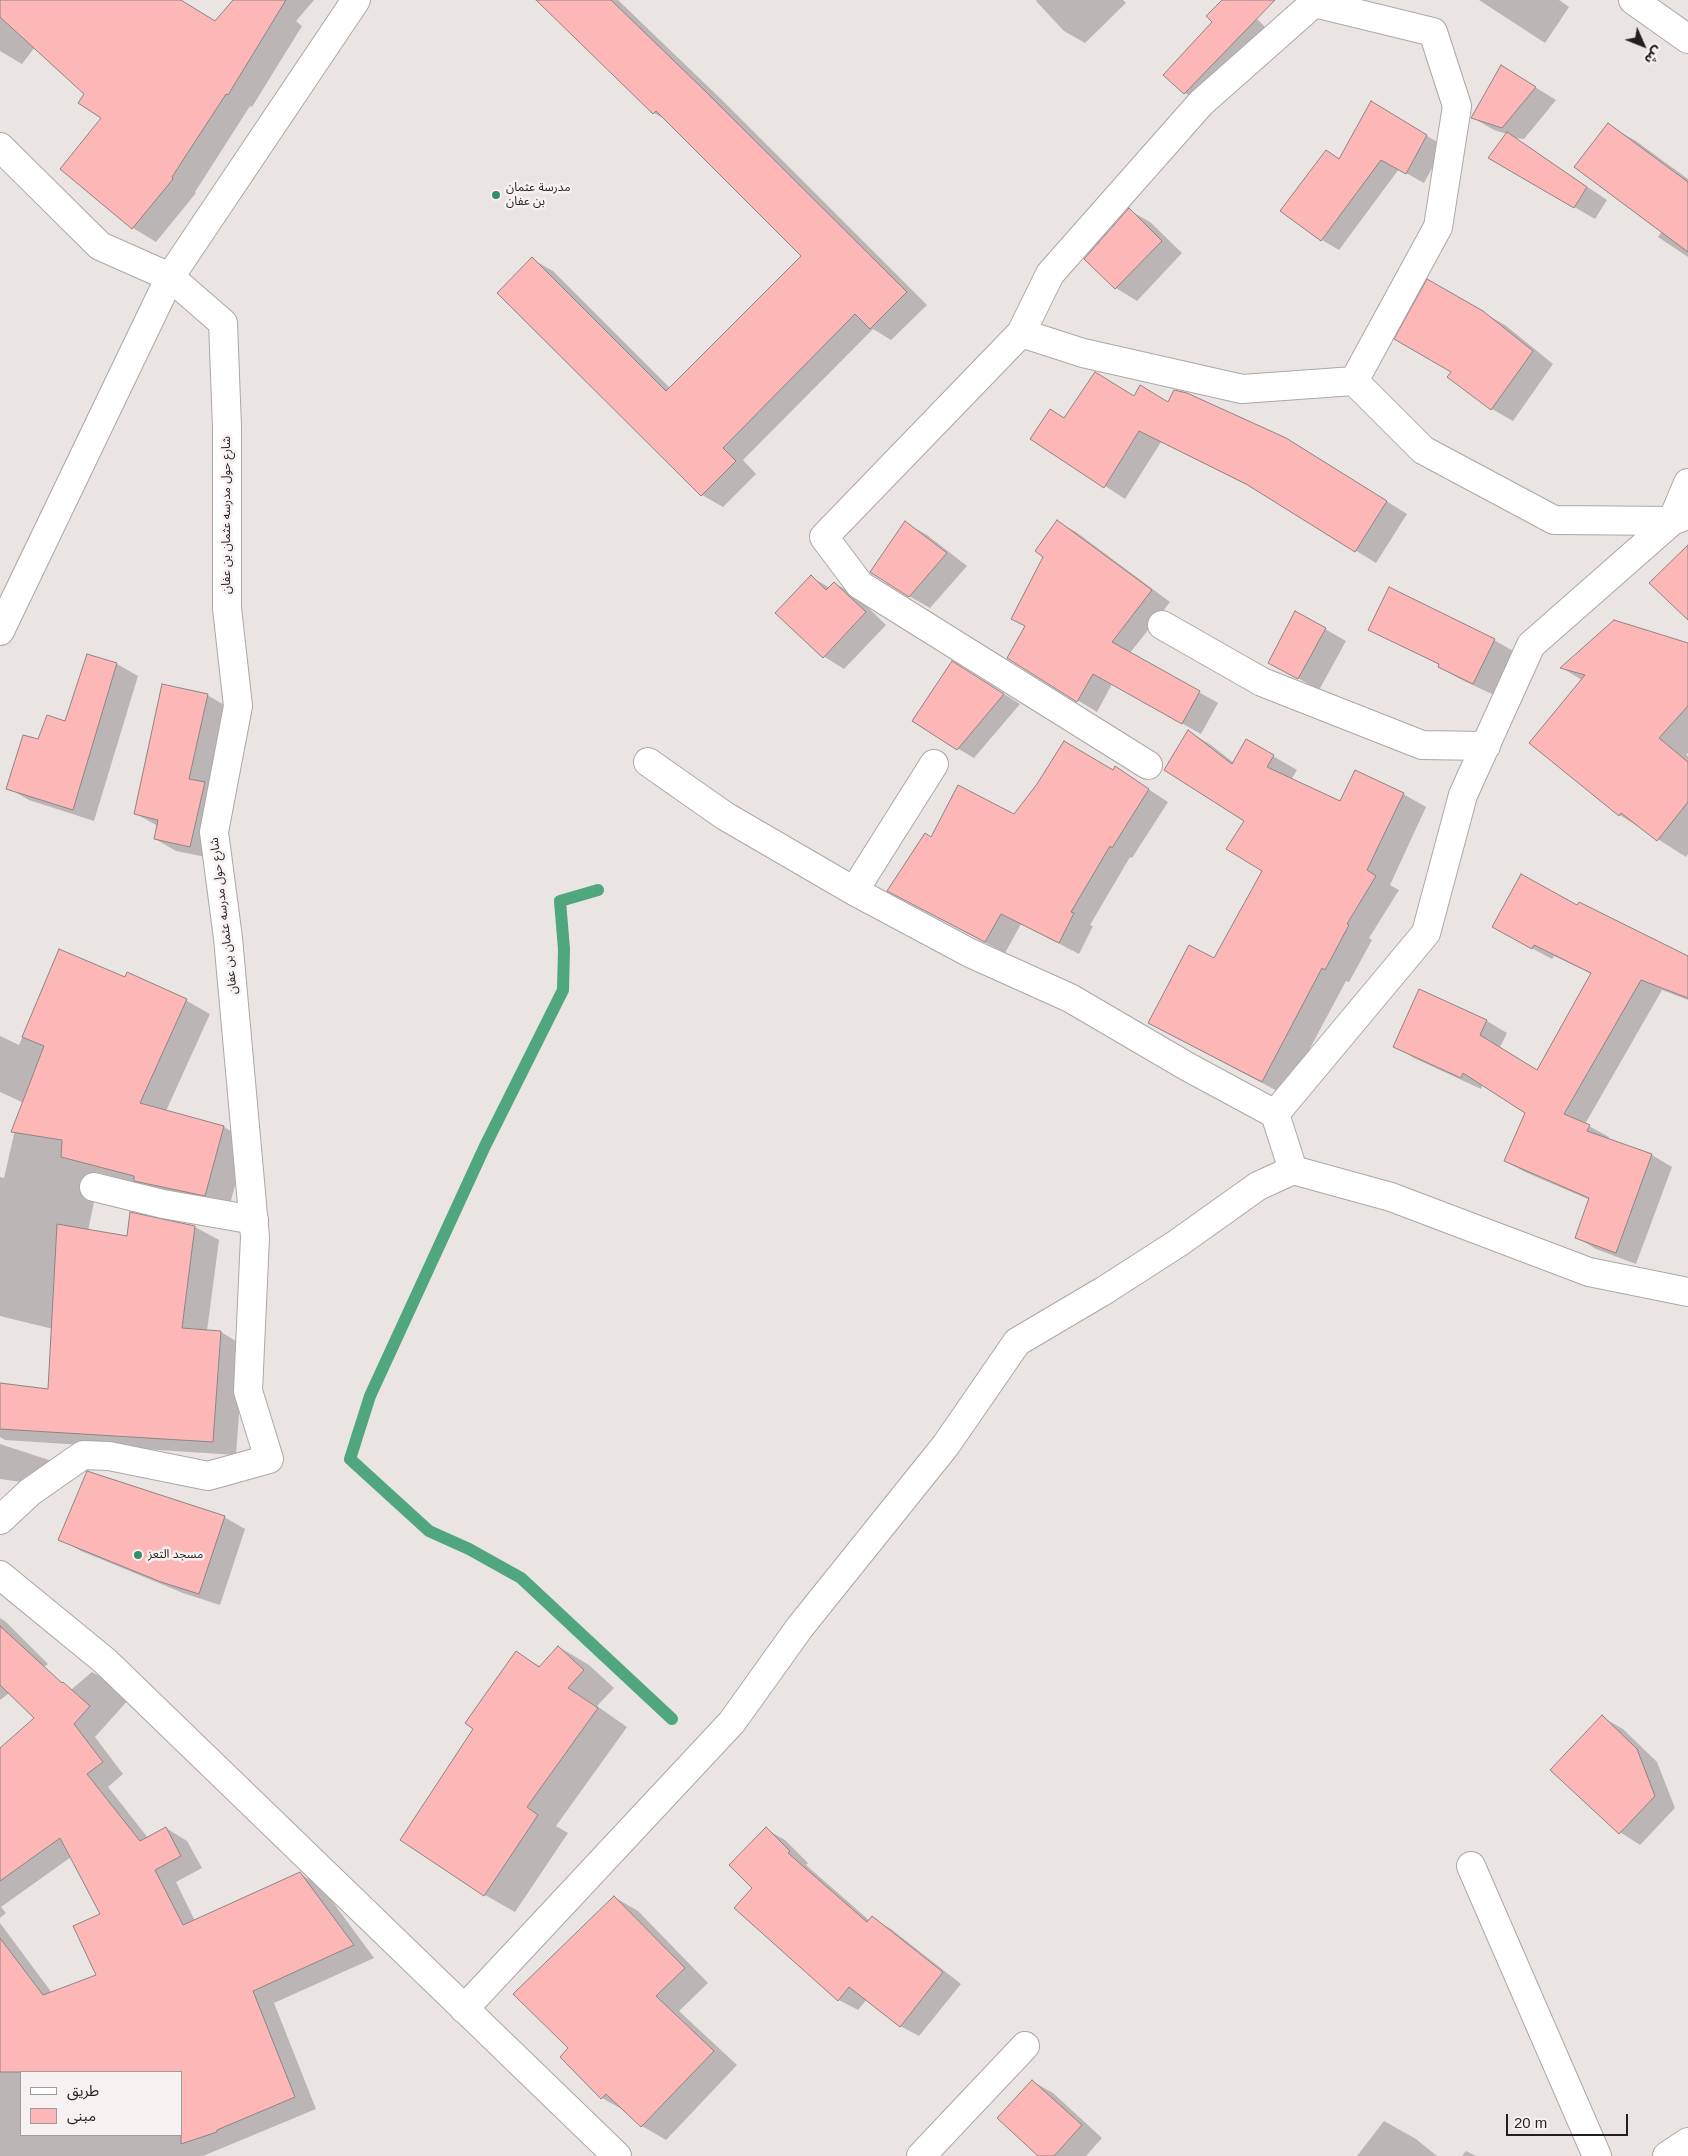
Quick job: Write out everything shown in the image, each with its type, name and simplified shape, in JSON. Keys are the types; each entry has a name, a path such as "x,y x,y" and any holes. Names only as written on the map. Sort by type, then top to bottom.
{"street":[{"path":"0,631 170,277 356,0"},
{"path":"1633,0 1688,39"},
{"path":"1148,765 860,585 824,537 1021,333 1050,274 1201,103 1314,3 1433,32 1457,106 1438,227 1354,381"},
{"name":"شارع حول مدرسه عثمان بن عفان","path":"0,147 100,246 170,277 223,323 228,428 227,608 238,706 214,832 228,938 254,1220 255,1237 248,1391 269,1459 208,1476 109,1456 83,1455 30,1492 0,1520"},
{"path":"1021,333 1083,353 1242,389 1354,381 1423,450 1554,520 1680,518"},
{"path":"1275,1114 1426,933 1463,796 1532,645 1680,518 1688,483"},
{"path":"1162,625 1262,682 1422,745 1486,746"},
{"path":"648,762 725,816 854,891 970,953 1070,998 1188,1068 1275,1114 1293,1170"},
{"path":"854,891 934,764"},
{"path":"464,2009 732,1722 800,1627 946,1445 1017,1342 1154,1259 1258,1186 1293,1170 1391,1197 1589,1272 1688,1292"},
{"path":"94,1186 163,1204 254,1220"},
{"path":"0,1575 104,1661 617,2156"},
{"path":"1471,1866 1597,2156"},
{"path":"921,2156 1024,2046"},
{"path":"1667,2156 1688,2142"}],"building":[{"path":"0,0 181,0 215,21 233,0 286,0 228,95 226,94 172,177 173,179 132,229 60,169 101,118 78,103 84,94 0,17"},
{"path":"536,0 611,0 907,292 870,329 855,314 723,448 736,461 701,496 497,293 532,257 666,391 801,256 656,111 653,114"},
{"path":"1222,0 1275,0 1184,94 1163,75 1212,22 1206,16"},
{"path":"1501,65 1536,87 1502,128 1471,118"},
{"path":"1371,101 1427,135 1406,174 1381,160 1321,241 1280,211 1326,150 1339,159"},
{"path":"1608,123 1688,182 1688,252 1574,167"},
{"path":"1507,132 1587,187 1574,208 1488,158"},
{"path":"1129,208 1162,241 1115,289 1084,259"},
{"path":"1427,279 1483,311 1533,351 1491,410 1447,377 1451,372 1394,339"},
{"path":"1095,372 1134,396 1140,385 1168,402 1174,390 1187,393 1286,438 1387,501 1355,552 1246,484 1139,431 1104,488 1030,439 1050,409 1064,418"},
{"path":"1057,520 1152,590 1112,642 1200,691 1182,724 1093,674 1077,702 1007,658 1025,626 1011,619 1043,557 1035,551"},
{"path":"905,521 947,553 909,597 870,572"},
{"path":"1688,545 1688,620 1649,583"},
{"path":"811,575 826,590 834,582 866,612 823,658 775,613"},
{"path":"1389,587 1495,639 1473,684 1438,667 1439,664 1368,630"},
{"path":"1295,611 1326,628 1298,679 1268,663"},
{"path":"1614,620 1688,643 1688,706 1659,738 1688,762 1688,802 1657,841 1621,813 1619,816 1529,743 1585,675 1560,668"},
{"path":"87,654 117,663 73,810 6,789 23,735 38,739 47,715 65,721"},
{"path":"952,661 1004,694 957,750 912,721"},
{"path":"162,684 208,694 189,779 205,782 190,847 154,839 158,820 134,814"},
{"path":"1188,730 1232,764 1246,739 1274,755 1267,767 1340,801 1355,770 1404,793 1367,870 1376,876 1347,924 1349,925 1325,970 1322,968 1262,1082 1148,1023 1189,945 1214,958 1262,871 1226,849 1244,821 1164,770"},
{"path":"1064,741 1113,770 1115,766 1149,789 1112,848 1110,846 1071,912 1074,913 1059,943 1001,914 985,942 887,891 925,833 931,837 958,785 1014,814 1037,784"},
{"path":"1521,874 1577,905 1579,902 1688,956 1688,998 1641,980 1564,1114 1590,1125 1587,1131 1652,1154 1616,1253 1575,1238 1589,1198 1504,1161 1525,1113 1463,1073 1461,1078 1393,1047 1419,989 1487,1020 1480,1035 1537,1070 1591,973 1534,945 1532,949 1492,927"},
{"path":"59,949 125,977 127,972 187,999 140,1103 224,1126 205,1196 134,1181 134,1176 61,1157 62,1140 11,1132 44,1046 22,1037"},
{"path":"130,1212 195,1226 182,1328 221,1331 213,1442 0,1429 0,1383 48,1389 57,1224 127,1236"},
{"path":"87,1471 225,1516 199,1594 161,1582 58,1540"},
{"path":"0,1626 90,1706 74,1724 103,1762 87,1774 140,1841 166,1827 181,1856 155,1870 183,1925 300,1872 354,1945 253,1991 295,2097 217,2130 217,2132 181,2144 182,2071 0,2072 0,1938 43,1995 96,1975 73,1926 100,1914 60,1838 0,1881 0,1748 34,1718 0,1685"},
{"path":"558,1646 584,1670 568,1688 598,1708 527,1807 538,1815 484,1896 400,1840 473,1729 465,1723 516,1651 539,1667"},
{"path":"1602,1715 1637,1749 1655,1796 1619,1834 1550,1770"},
{"path":"766,1827 790,1851 788,1853 867,1922 872,1916 943,1972 900,2027 849,1987 838,2001 734,1908 752,1888 729,1865"},
{"path":"614,1896 685,1968 656,1996 714,2051 641,2127 606,2094 601,2099 560,2057 568,2048 513,1994"},
{"path":"1032,2080 1082,2125 1054,2156 1038,2156 997,2118"}],"waterway":[{"path":"598,890 560,901 564,949 563,990 485,1146 370,1396 350,1459 429,1531 469,1549 521,1578 672,1719"}],"place":[{"name":"مدرسة عثمان بن عفان","path":"496,195"},
{"name":"مسجد التعز","path":"138,1555"}]}
